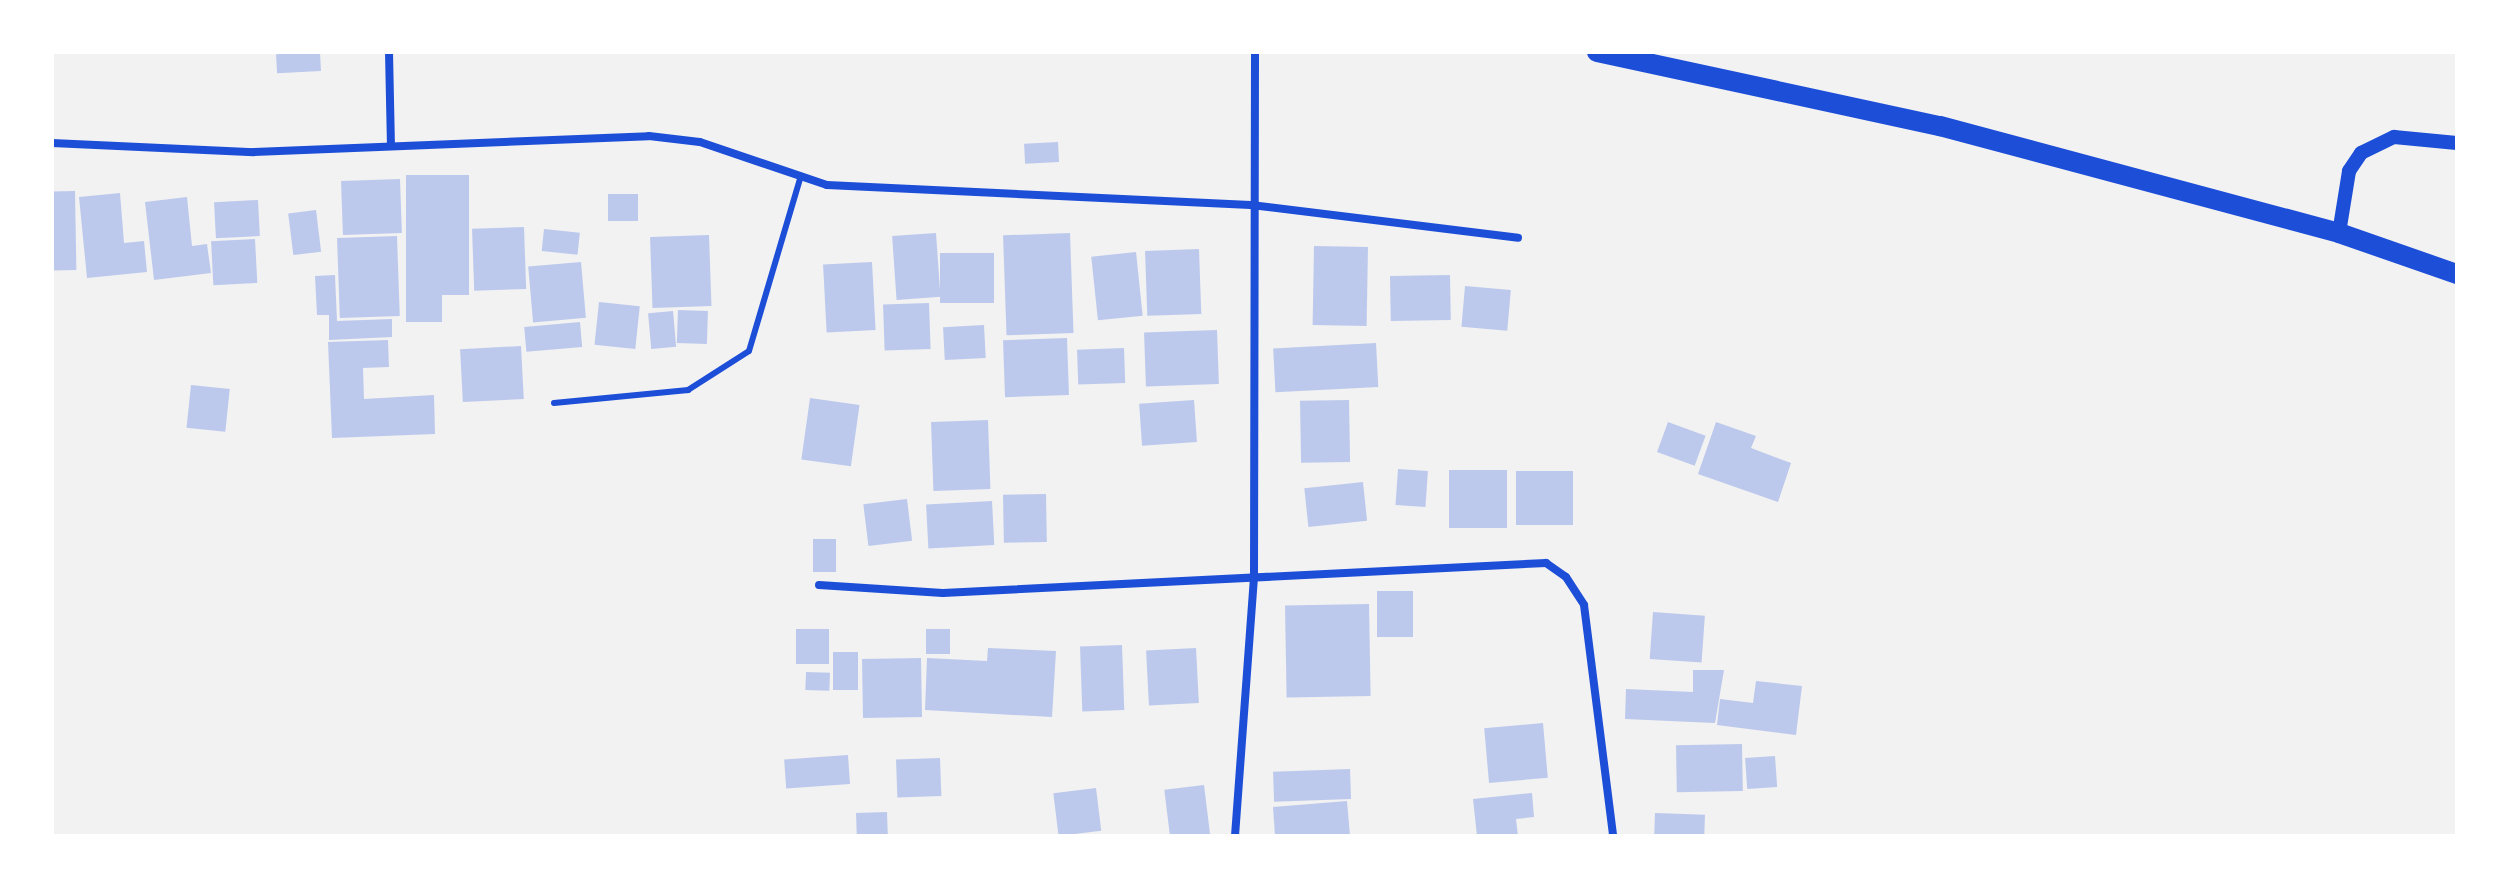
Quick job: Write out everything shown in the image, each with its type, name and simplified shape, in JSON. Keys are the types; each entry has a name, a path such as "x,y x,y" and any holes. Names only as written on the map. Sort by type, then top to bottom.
{"main road":[{"path":"1597,52 1940,126 2339,233 2457,274"}],"street":[{"path":"389,52 391,144"},
{"path":"1235,836 1254,577 1251,205 1255,52"},
{"path":"52,143 254,152 391,144 649,136 700,142 827,185 1251,205 1518,238"},
{"path":"2339,233 2349,171 2361,153 2394,137 2457,143"},
{"path":"819,585 943,593 1546,563 1584,605 1613,836"}],"lane":[{"path":"554,403 688,390 749,351 801,176"}],"building":[{"path":"320,52 321,71 277,73 276,54"},
{"path":"1058,142 1059,162 1025,164 1024,144"},
{"path":"406,175 469,175 469,295 442,295 442,322 406,322"},
{"path":"400,179 402,233 343,235 341,181"},
{"path":"52,191 75,191 76,270 53,270"},
{"path":"120,193 124,243 144,241 147,272 87,278 79,197"},
{"path":"608,194 638,194 638,221 608,221"},
{"path":"187,197 192,246 207,244 211,273 154,280 145,202"},
{"path":"258,200 260,236 216,238 214,202"},
{"path":"316,210 321,252 293,255 288,213"},
{"path":"524,227 526,289 474,291 472,229"},
{"path":"544,229 580,233 578,255 542,251"},
{"path":"936,233 940,297 897,300 892,236"},
{"path":"1070,233 1073,333 1007,335 1003,235"},
{"path":"709,235 711,306 653,308 650,237"},
{"path":"397,236 400,316 340,318 337,238"},
{"path":"255,239 257,283 213,285 211,241"},
{"path":"1314,246 1368,247 1367,326 1313,325"},
{"path":"1199,249 1201,314 1147,316 1145,251"},
{"path":"1136,252 1143,316 1098,320 1091,257"},
{"path":"940,253 994,253 994,303 940,303"},
{"path":"581,262 586,318 533,322 528,267"},
{"path":"872,262 876,330 827,332 823,265"},
{"path":"335,275 337,321 392,319 392,337 329,340 329,315 317,315 315,276"},
{"path":"1450,275 1451,320 1391,321 1390,276"},
{"path":"1465,286 1511,290 1507,331 1461,327"},
{"path":"599,302 640,306 635,349 595,345"},
{"path":"929,303 931,349 885,351 883,305"},
{"path":"678,310 708,311 707,344 677,343"},
{"path":"673,311 676,347 651,349 648,313"},
{"path":"580,322 582,347 526,352 524,327"},
{"path":"984,325 986,358 945,360 943,327"},
{"path":"1217,330 1219,384 1146,387 1144,333"},
{"path":"1067,338 1069,395 1005,397 1003,340"},
{"path":"388,340 389,367 363,368 364,399 434,395 435,434 332,438 328,342"},
{"path":"1376,343 1378,387 1275,392 1273,348"},
{"path":"521,346 524,399 463,402 460,349"},
{"path":"1124,348 1125,383 1078,385 1077,350"},
{"path":"191,385 230,389 225,432 187,428"},
{"path":"810,398 860,405 851,466 801,459"},
{"path":"1194,400 1197,442 1142,446 1139,404"},
{"path":"1349,400 1350,462 1301,463 1300,401"},
{"path":"988,420 990,489 933,491 931,422"},
{"path":"1668,422 1706,436 1695,466 1657,452"},
{"path":"1716,422 1756,436 1751,448 1791,463 1778,502 1698,474"},
{"path":"1398,469 1428,471 1425,507 1395,505"},
{"path":"1449,470 1507,470 1507,528 1449,528"},
{"path":"1516,471 1573,471 1573,525 1516,525"},
{"path":"1363,482 1367,521 1308,527 1304,488"},
{"path":"1046,494 1047,542 1004,543 1003,495"},
{"path":"907,499 912,541 868,546 863,504"},
{"path":"992,501 994,545 928,548 926,504"},
{"path":"813,539 836,539 836,572 813,572"},
{"path":"1377,591 1413,591 1413,637 1377,637"},
{"path":"1369,604 1371,696 1287,697 1285,605"},
{"path":"1653,612 1705,616 1702,663 1650,659"},
{"path":"796,629 829,629 829,664 796,664"},
{"path":"926,629 950,629 950,654 926,654"},
{"path":"1122,645 1124,710 1082,711 1080,646"},
{"path":"988,648 1056,651 1052,717 925,710 927,658 987,661"},
{"path":"1196,648 1199,703 1149,706 1146,651"},
{"path":"833,652 858,652 858,690 833,690"},
{"path":"921,658 922,717 863,718 862,659"},
{"path":"1693,670 1724,670 1715,723 1625,719 1626,689 1693,692"},
{"path":"806,672 830,673 829,691 805,690"},
{"path":"1756,681 1802,686 1796,735 1717,725 1720,699 1753,703"},
{"path":"1543,723 1548,778 1489,783 1484,728"},
{"path":"1742,744 1743,791 1677,792 1676,745"},
{"path":"848,755 850,784 786,788 784,759"},
{"path":"1775,756 1777,787 1747,789 1745,758"},
{"path":"940,758 941,796 897,798 896,760"},
{"path":"1350,769 1351,799 1274,802 1273,772"},
{"path":"1204,785 1210,836 1170,836 1164,790"},
{"path":"1096,788 1101,831 1059,836 1053,793"},
{"path":"1532,793 1534,817 1516,819 1518,836 1477,836 1473,799"},
{"path":"1347,801 1350,836 1275,836 1273,807"},
{"path":"887,812 888,836 857,836 856,813"},
{"path":"1655,813 1705,815 1704,836 1654,836"}]}
